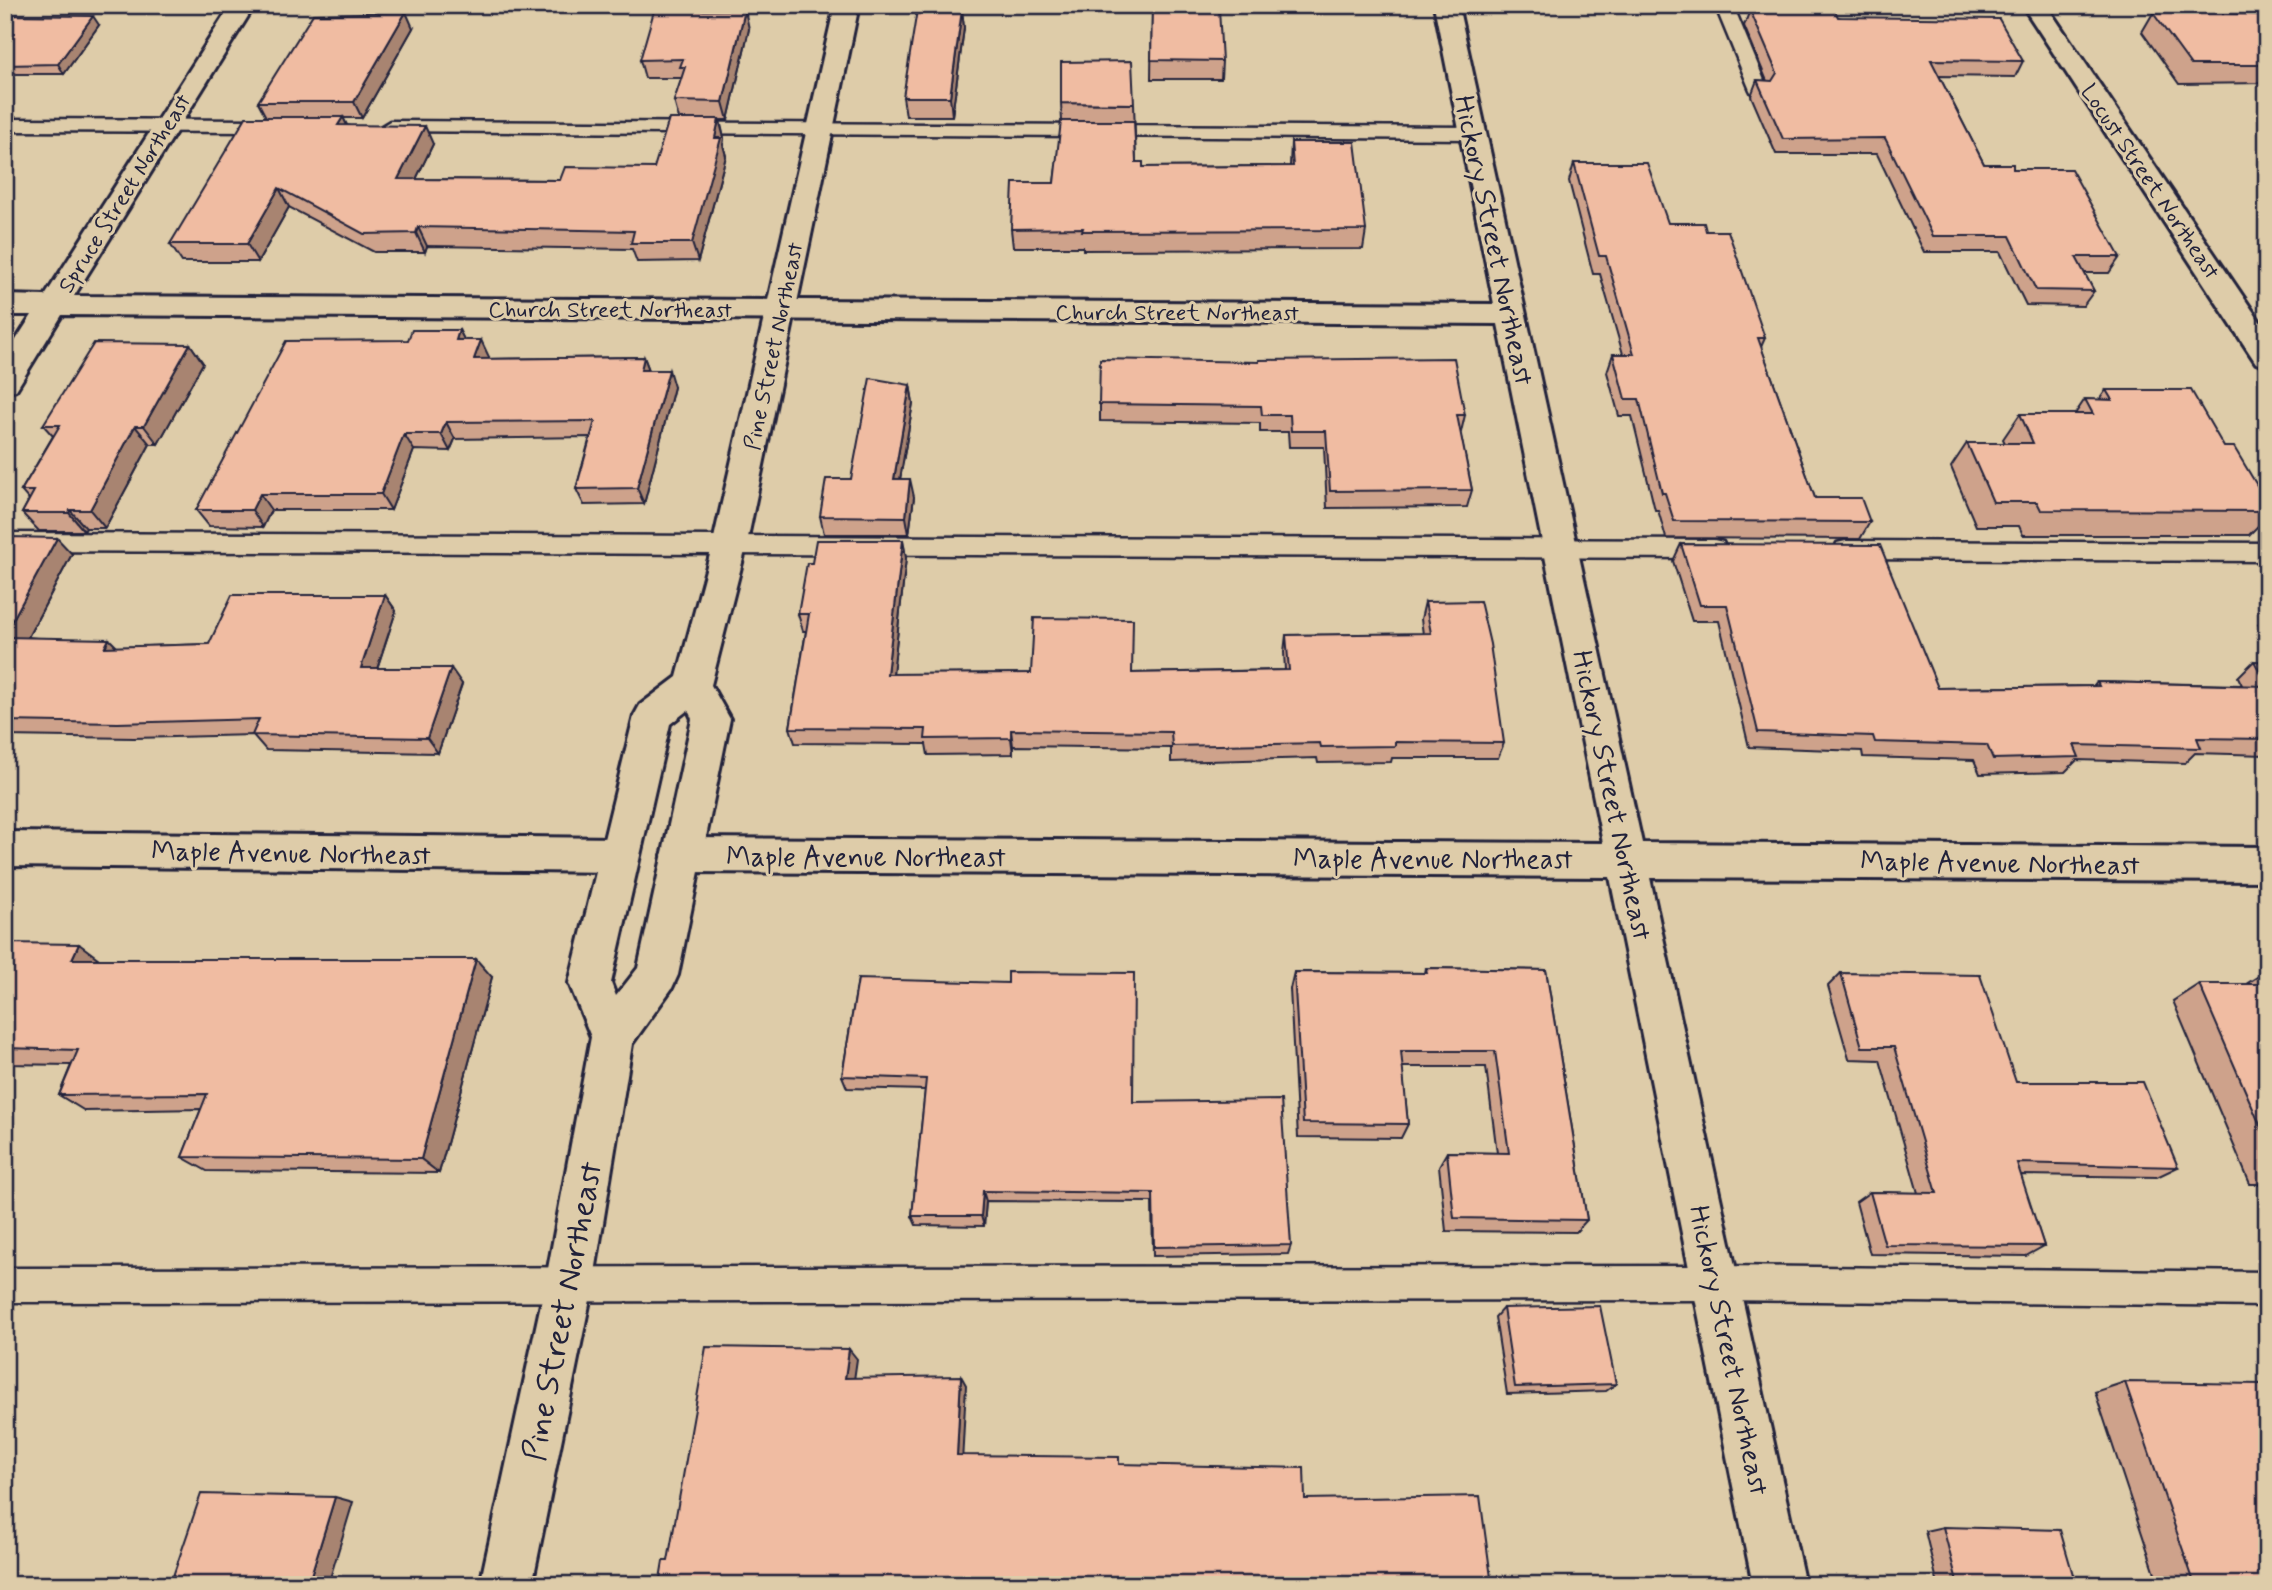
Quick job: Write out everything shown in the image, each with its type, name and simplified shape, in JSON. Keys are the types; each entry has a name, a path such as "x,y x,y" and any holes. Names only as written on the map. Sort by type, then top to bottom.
{"street":[{"name":"Spruce Street Northeast","path":"5,382 243,5"},
{"name":"Pine Street Northeast","path":"506,1585 569,1285 612,1037 657,975 711,719 693,685 729,547 846,5"},
{"name":"Hickory Street Northeast","path":"1446,5 1779,1585"},
{"name":"Locust Street Northeast","path":"2034,5 2267,356"},
{"name":"Church Street Northeast","path":"5,305 1509,314"},
{"path":"2235,309 2267,309"},
{"path":"612,1037 590,983 619,855 653,716 693,685"},
{"name":"Maple Avenue Northeast","path":"5,849 619,855"},
{"name":"Maple Avenue Northeast","path":"682,855 2267,864"}],"lane":[{"path":"1724,5 1759,90"},
{"path":"5,125 305,126"},
{"path":"375,127 1472,133"},
{"path":"5,542 1740,550"},
{"path":"1823,550 2267,552"},
{"path":"5,1285 1716,1283 2267,1289"}],"building":[{"path":"1833,7 1838,17 1999,19 2023,61 1931,60 1984,164 2013,164 2013,169 2071,169 2120,257 2076,257 2094,291 2036,290 2010,236 1933,236 1885,138 1783,139 1757,80 1772,81 1777,73 1750,10"},
{"path":"1152,8 1219,9 1222,61 1151,60"},
{"path":"745,10 723,102 674,101 685,67 680,67 683,59 640,60 654,11"},
{"path":"917,10 962,10 950,97 903,97"},
{"path":"406,12 354,102 258,102 313,14"},
{"path":"2153,13 2267,15 2267,65 2191,65"},
{"path":"7,15 93,16 58,64 5,65"},
{"path":"1132,61 1134,104 1061,103 1061,62"},
{"path":"246,117 343,117 338,125 425,126 398,179 560,180 565,167 654,168 669,119 719,119 715,138 721,138 692,243 631,243 634,231 418,227 416,233 364,234 279,188 247,244 170,244"},
{"path":"1061,121 1134,121 1136,162 1143,162 1143,167 1293,166 1291,142 1355,142 1366,230 1011,229 1013,183 1054,183"},
{"path":"1574,163 1647,163 1668,223 1704,223 1706,231 1728,231 1765,338 1758,338 1815,498 1861,498 1870,522 1674,521 1665,493 1662,493 1639,399 1625,399 1613,354 1634,354 1606,256 1599,256"},
{"path":"412,330 459,330 456,340 481,340 474,359 644,357 641,370 669,370 637,488 576,489 595,421 446,422 441,434 404,434 381,494 260,494 252,510 196,510 286,341 408,340"},
{"path":"94,343 190,344 144,426 135,426 90,510 22,513 34,491 21,491 60,425 43,425"},
{"path":"1454,358 1465,415 1457,415 1472,490 1330,491 1326,431 1291,431 1290,415 1262,415 1261,406 1099,404 1100,359 1259,362"},
{"path":"870,378 910,385 894,479 910,479 906,517 820,516 826,479 851,479"},
{"path":"2106,390 2191,390 2224,447 2234,447 2267,502 2267,511 2041,510 2037,502 1993,502 1967,443 2033,443 2020,414 2093,414 2085,399 2112,400"},
{"path":"10,537 57,538 5,634 5,546"},
{"path":"816,540 903,540 887,674 1031,673 1034,618 1133,619 1132,673 1289,670 1286,635 1431,633 1425,602 1480,601 1490,644 1504,743 1395,742 1395,746 1321,747 1320,743 1172,746 1171,732 1011,730 1011,738 925,739 926,729 790,728 809,614 798,614 807,563 812,563"},
{"path":"1681,544 1880,545 1938,688 2099,686 2097,682 2267,686 2267,739 2197,738 2201,748 2074,745 2079,757 1993,759 1987,745 1875,742 1873,736 1758,732 1727,605 1700,605"},
{"path":"232,595 385,595 361,668 451,668 427,738 252,735 259,719 118,723 5,721 5,637 109,639 105,647 209,644"},
{"path":"2254,661 2267,662 2267,685"},
{"path":"5,943 79,944 72,959 476,959 421,1159 182,1157 207,1094 59,1095 78,1050 5,1048"},
{"path":"1426,968 1546,970 1587,1220 1454,1218 1447,1152 1509,1153 1495,1051 1401,1051 1408,1124 1303,1123 1294,972 1427,973"},
{"path":"1008,972 1134,973 1133,1102 1281,1100 1291,1245 1154,1247 1153,1193 983,1191 981,1216 912,1216 926,1079 842,1076 858,979 1008,983"},
{"path":"1841,973 1980,975 2016,1082 2143,1082 2178,1167 2017,1163 2044,1246 1885,1245 1870,1192 1937,1193 1894,1047 1862,1047"},
{"path":"2199,984 2267,984 2267,1141"},
{"path":"1600,1306 1616,1384 1515,1387 1503,1308"},
{"path":"706,1347 849,1349 845,1378 961,1376 957,1455 1119,1457 1119,1464 1304,1468 1305,1499 1480,1496 1492,1585 659,1585 663,1561 668,1561"},
{"path":"2125,1382 2262,1384 2267,1395 2267,1585 2195,1585"},
{"path":"201,1494 335,1497 308,1585 170,1585"},
{"path":"1943,1527 2060,1530 2076,1585 1958,1585"}]}
